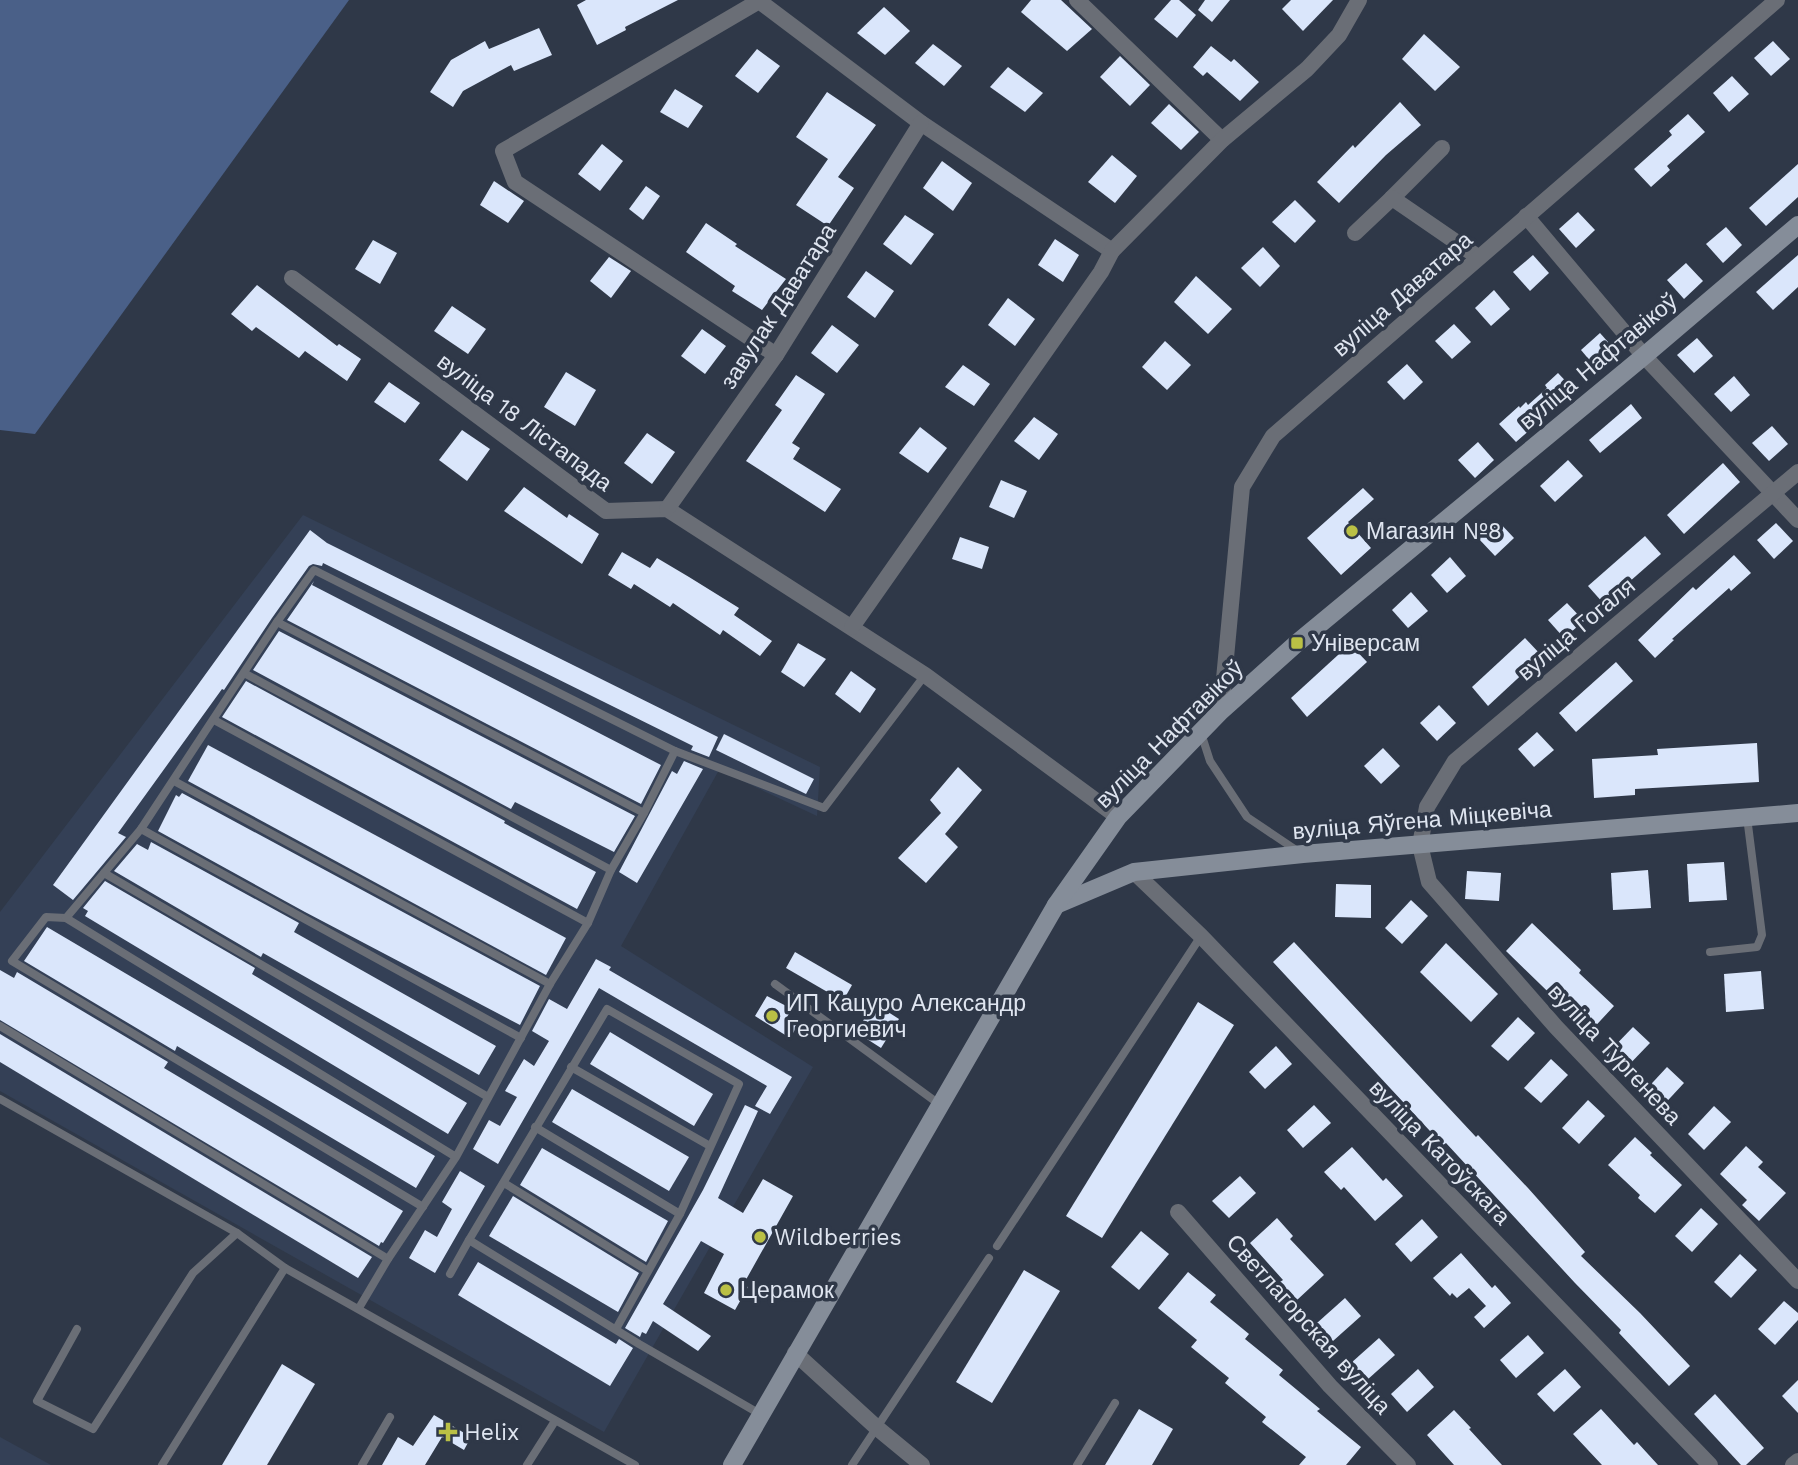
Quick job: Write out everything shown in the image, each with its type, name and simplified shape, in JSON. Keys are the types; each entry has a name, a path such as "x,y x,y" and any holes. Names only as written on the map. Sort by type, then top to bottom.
{"street":[{"path":"776,355 515,182 503,151 760,0 921,123 1112,251"},
{"path":"1077,0 1223,141"},
{"path":"852,627 1101,272 1112,251 1223,141 1307,69 1339,35 1359,0"},
{"name":"вуліца Даватара","path":"1221,710 1242,487 1273,436 1777,0"},
{"name":"завулак Даватара","path":"667,509 776,355 921,123"},
{"path":"1355,233 1442,148"},
{"path":"1392,198 1478,257"},
{"path":"1527,216 1644,356 1798,520"},
{"name":"вуліца Нафтавікоў","path":"732,1465 1056,905 1118,817 1200,730 1306,636 1798,225"},
{"name":"вуліца 18 Лістапада","path":"292,278 606,511 667,509"},
{"name":"вуліца Гогаля","path":"1420,845 1427,807 1455,761 1798,472"},
{"path":"667,509 925,675 1118,817"},
{"name":"вуліца Яўгена Міцкевіча","path":"1056,905 1135,872 1303,854 1798,813"},
{"name":"вуліца Тургенева","path":"1420,845 1429,882 1556,1027 1798,1281"},
{"name":"вуліца Катоўскага","path":"1135,872 1200,936 1710,1465"},
{"name":"Светлагорская вуліца","path":"1178,1212 1330,1385 1408,1465"},
{"path":"795,1353 922,1465"},
{"path":"1793,1465 1798,1461"}],"lane":[{"path":"66,918 141,829 314,570 675,751 824,808 925,675"},
{"path":"277,622 644,813"},
{"path":"244,673 611,870"},
{"path":"214,720 588,923"},
{"path":"1200,730 1210,761 1247,817 1303,854"},
{"path":"359,1308 456,1157 550,984 588,923 611,870 675,751"},
{"path":"174,781 550,984"},
{"path":"1710,952 1757,947 1762,935 1747,817"},
{"path":"141,829 521,1038"},
{"path":"104,873 488,1097"},
{"path":"423,1207 12,961 46,917 66,918 456,1157"},
{"path":"997,1246 1200,936"},
{"path":"775,984 939,1104"},
{"path":"450,1274 607,1009 739,1084 680,1214 616,1329"},
{"path":"0,1026 388,1259"},
{"path":"571,1067 710,1146"},
{"path":"0,1100 237,1233 285,1268 635,1465"},
{"path":"535,1127 680,1214"},
{"path":"504,1183 648,1270"},
{"path":"77,1329 37,1401 93,1429 192,1273 237,1233"},
{"path":"469,1240 760,1413"},
{"path":"852,1465 989,1258"},
{"path":"162,1465 285,1268"},
{"path":"1077,1465 1115,1403"},
{"path":"362,1465 390,1417"},
{"path":"527,1465 555,1421"}],"shaded area":[{"path":"0,0 349,0 35,434 0,430"},
{"path":"303,515 820,767 817,816 719,770 621,946 813,1067 604,1432 0,1091 0,912"},
{"path":"0,1437 51,1465 0,1465"}],"building":[{"path":"586,0 678,0 625,27 626,30 597,45 577,5"},
{"path":"1031,0 1061,0 1092,29 1067,51 1021,12"},
{"path":"1171,0 1179,0 1196,15 1177,38 1154,19"},
{"path":"1205,0 1230,0 1212,22 1198,10"},
{"path":"1291,0 1333,0 1303,31 1282,9"},
{"path":"884,7 910,31 885,55 857,33"},
{"path":"539,28 552,55 514,71 511,65 463,91 453,107 430,92 451,60 485,41 489,49"},
{"path":"1424,34 1460,67 1435,91 1402,59"},
{"path":"1773,41 1790,59 1771,76 1754,58"},
{"path":"933,44 962,66 944,86 915,63"},
{"path":"1211,46 1231,62 1234,59 1259,82 1240,101 1207,72 1203,76 1193,67"},
{"path":"757,49 780,66 758,93 735,76"},
{"path":"1120,56 1150,85 1130,106 1100,77"},
{"path":"1008,67 1043,93 1025,112 990,87"},
{"path":"1732,76 1749,94 1729,112 1713,93"},
{"path":"675,89 703,106 688,128 660,112"},
{"path":"827,92 876,125 838,177 854,188 828,226 796,205 828,159 796,137"},
{"path":"1400,102 1421,125 1386,155 1339,203 1317,182"},
{"path":"1169,104 1199,132 1181,150 1151,123"},
{"path":"1688,114 1705,132 1667,166 1670,170 1651,187 1634,169 1672,135 1669,131"},
{"path":"602,144 623,161 600,191 578,174"},
{"path":"1112,155 1137,176 1115,203 1088,182"},
{"path":"942,161 972,183 953,211 923,188"},
{"path":"1798,164 1798,197 1766,226 1749,208"},
{"path":"494,181 524,201 508,223 480,205"},
{"path":"646,186 660,196 643,220 629,209"},
{"path":"1295,200 1316,221 1295,243 1272,222"},
{"path":"1578,212 1595,230 1576,248 1559,229"},
{"path":"905,215 934,234 911,265 883,244"},
{"path":"706,223 737,244 735,246 786,279 762,310 732,291 735,286 686,252"},
{"path":"1726,227 1742,245 1723,263 1706,244"},
{"path":"1055,239 1079,255 1063,282 1038,265"},
{"path":"373,240 397,253 380,284 355,269"},
{"path":"1263,247 1280,266 1260,287 1241,268"},
{"path":"1533,255 1549,273 1530,291 1513,272"},
{"path":"1798,255 1798,287 1773,310 1756,292"},
{"path":"609,257 631,271 611,298 590,281"},
{"path":"1686,263 1703,281 1684,299 1667,280"},
{"path":"866,271 894,291 875,318 847,297"},
{"path":"1196,276 1232,309 1208,334 1174,302"},
{"path":"257,285 337,346 339,344 361,359 347,381 305,351 299,358 256,327 252,331 231,314"},
{"path":"1494,290 1510,309 1491,326 1475,308"},
{"path":"1008,298 1035,319 1015,346 988,325"},
{"path":"452,306 486,329 468,354 434,331"},
{"path":"1454,324 1471,342 1452,359 1435,341"},
{"path":"832,325 859,345 837,373 811,353"},
{"path":"702,329 726,346 705,374 681,356"},
{"path":"1600,333 1616,351 1597,369 1581,350"},
{"path":"1697,338 1713,356 1694,373 1677,355"},
{"path":"1165,341 1191,365 1167,390 1142,367"},
{"path":"1407,364 1423,382 1404,400 1387,382"},
{"path":"963,365 990,384 974,406 945,387"},
{"path":"566,372 596,390 575,426 544,407"},
{"path":"1558,373 1575,391 1516,442 1499,424 1519,406 1520,408 1526,402 1528,405 1547,388 1545,385"},
{"path":"796,375 825,394 792,443 800,448 793,459 841,489 825,512 746,461 782,410 775,405"},
{"path":"1734,376 1750,395 1731,412 1714,394"},
{"path":"389,382 420,403 405,423 374,402"},
{"path":"1631,404 1642,418 1600,453 1589,440"},
{"path":"1034,417 1058,434 1039,460 1014,441"},
{"path":"1772,426 1788,444 1769,461 1752,443"},
{"path":"920,427 947,448 928,473 899,453"},
{"path":"462,430 490,449 467,481 439,460"},
{"path":"647,433 675,452 652,484 624,463"},
{"path":"1478,442 1494,460 1475,478 1458,460"},
{"path":"1568,460 1583,476 1555,502 1540,486"},
{"path":"1723,463 1740,482 1684,534 1667,515"},
{"path":"1001,480 1027,491 1014,518 989,507"},
{"path":"524,487 567,518 569,514 599,534 582,564 504,511"},
{"name":"Магазин №8","path":"1363,488 1374,499 1348,522 1371,548 1341,575 1307,538"},
{"path":"1498,521 1514,538 1495,556 1478,538"},
{"path":"1776,523 1793,541 1774,559 1757,540"},
{"path":"310,530 327,543 718,737 709,757 691,750 693,746 323,563 322,566 313,564 118,833 126,837 73,900 53,885"},
{"path":"1645,536 1661,554 1604,604 1588,586"},
{"path":"960,537 989,547 982,569 952,559"},
{"path":"622,552 650,568 657,558 739,608 734,615 772,641 760,656 723,630 720,635 673,603 670,607 634,584 631,589 608,575"},
{"path":"1734,555 1751,573 1731,591 1729,588 1672,639 1674,640 1655,658 1638,640 1693,587 1696,590"},
{"path":"1450,557 1466,576 1447,593 1431,575"},
{"path":"314,581 312,585 661,765 641,804 287,620"},
{"path":"1411,592 1428,611 1408,628 1392,610"},
{"path":"1567,603 1584,621 1564,638 1548,620"},
{"path":"279,631 635,816 614,852 515,802 511,809 253,670"},
{"path":"1525,638 1542,656 1488,706 1472,687"},
{"path":"798,643 826,659 804,687 781,672"},
{"path":"1350,644 1367,662 1307,717 1291,698"},
{"path":"1616,662 1633,681 1576,732 1559,713"},
{"path":"851,671 876,689 860,713 835,694"},
{"path":"246,681 596,872 577,909 222,717"},
{"path":"1439,705 1456,723 1437,741 1420,723"},
{"path":"1537,732 1554,750 1534,767 1518,749"},
{"path":"724,734 814,779 806,794 716,750"},
{"path":"1757,743 1759,782 1635,789 1635,795 1594,798 1592,759 1658,755 1657,749"},
{"path":"208,745 566,938 546,975 188,781"},
{"path":"1383,748 1400,766 1381,784 1364,766"},
{"path":"684,761 703,769 637,883 619,872 672,771 677,774"},
{"path":"958,767 982,790 945,834 958,847 926,883 898,858 941,813 930,800"},
{"path":"182,793 540,986 520,1025 158,831 176,795 179,797"},
{"path":"151,842 299,923 294,932 496,1046 479,1075 263,953 261,957 114,871 137,844 148,850"},
{"path":"1724,862 1727,900 1689,902 1687,864"},
{"path":"1648,870 1651,908 1613,910 1611,873"},
{"path":"1467,871 1501,873 1499,901 1465,899"},
{"path":"105,881 255,968 252,974 467,1103 448,1134 85,916 88,911 83,908"},
{"path":"1336,884 1371,885 1371,918 1335,917"},
{"path":"1411,900 1428,916 1402,944 1385,928"},
{"path":"1532,923 1614,1006 1588,1034 1506,951"},
{"path":"47,927 435,1156 416,1188 177,1046 175,1051 24,961"},
{"path":"1294,942 1476,1137 1478,1135 1528,1188 1585,1252 1581,1256 1690,1366 1669,1386 1619,1333 1621,1330 1446,1143 1443,1145 1273,962"},
{"path":"1446,943 1498,994 1471,1022 1420,972"},
{"path":"795,952 852,985 843,1001 786,968"},
{"path":"596,959 611,967 609,970 792,1077 770,1114 755,1106 767,1086 599,988 498,1164 473,1149 489,1120 500,1126 517,1097 505,1091 524,1059 534,1066 549,1041 532,1031 549,999 567,1009"},
{"path":"0,970 14,978 17,972 168,1062 164,1068 403,1211 383,1243 379,1246 0,1020"},
{"path":"1761,971 1764,1009 1726,1012 1724,974"},
{"name":"ИП Кацуро Александр Георгиевич","path":"767,996 792,1009 787,1017 798,1025 790,1038 755,1016"},
{"path":"1198,1002 1234,1025 1102,1238 1066,1216"},
{"path":"874,1003 899,1019 881,1048 856,1032"},
{"path":"1518,1017 1535,1033 1508,1061 1491,1046"},
{"path":"1633,1027 1650,1043 1623,1071 1606,1055"},
{"path":"610,1032 713,1094 694,1126 590,1064"},
{"path":"0,1034 372,1257 358,1278 0,1062"},
{"path":"1276,1046 1292,1064 1265,1089 1249,1072"},
{"path":"1551,1059 1568,1075 1541,1103 1524,1088"},
{"path":"1667,1067 1684,1083 1658,1111 1641,1095"},
{"path":"572,1089 689,1157 669,1191 552,1122"},
{"path":"1588,1100 1605,1116 1579,1144 1562,1128"},
{"path":"745,1105 758,1111 718,1198 743,1213 763,1179 793,1196 743,1285 748,1287 735,1310 704,1293 724,1254 701,1241 663,1304 711,1336 698,1351 653,1321 646,1334 642,1332 640,1337 625,1328 703,1190"},
{"path":"1314,1105 1331,1123 1303,1148 1287,1130"},
{"path":"1714,1106 1731,1122 1704,1150 1688,1134"},
{"path":"1635,1137 1682,1185 1655,1213 1608,1165"},
{"path":"1746,1146 1763,1162 1758,1167 1786,1193 1759,1221 1742,1205 1747,1200 1720,1174"},
{"path":"1352,1147 1383,1181 1386,1178 1403,1196 1375,1221 1344,1187 1341,1190 1324,1172"},
{"path":"542,1148 668,1221 646,1262 520,1185"},
{"path":"460,1171 485,1186 435,1273 409,1258 425,1230 437,1237 452,1209 442,1202"},
{"path":"1240,1176 1256,1193 1229,1218 1212,1201"},
{"path":"513,1196 639,1273 618,1312 489,1236"},
{"path":"1701,1208 1718,1224 1692,1252 1675,1236"},
{"path":"1277,1218 1293,1236 1290,1239 1324,1275 1297,1300 1250,1243"},
{"path":"1422,1219 1438,1237 1411,1262 1395,1244"},
{"path":"1141,1231 1169,1254 1139,1290 1111,1267"},
{"path":"1461,1253 1492,1288 1495,1285 1511,1303 1484,1328 1474,1317 1486,1306 1469,1288 1457,1298 1452,1293 1450,1296 1433,1278"},
{"path":"1740,1254 1757,1270 1731,1298 1714,1282"},
{"path":"478,1262 616,1344 619,1339 633,1348 610,1386 458,1295"},
{"path":"1024,1270 1060,1291 992,1403 956,1382"},
{"path":"1188,1272 1216,1295 1210,1302 1249,1334 1245,1339 1283,1370 1279,1375 1361,1447 1346,1465 1299,1465 1306,1457 1262,1422 1266,1417 1225,1383 1229,1378 1191,1347 1197,1340 1158,1308"},
{"path":"1345,1298 1361,1316 1333,1341 1317,1323"},
{"path":"1784,1301 1798,1313 1798,1320 1775,1345 1758,1329"},
{"path":"1528,1335 1544,1353 1516,1378 1500,1360"},
{"path":"1379,1338 1395,1355 1367,1380 1351,1363"},
{"path":"282,1364 315,1384 267,1465 222,1465"},
{"path":"1418,1369 1434,1387 1407,1412 1391,1394"},
{"path":"1565,1369 1581,1387 1554,1412 1537,1394"},
{"path":"1798,1380 1798,1413 1782,1396"},
{"path":"1715,1394 1764,1448 1746,1465 1741,1465 1694,1414"},
{"path":"1139,1409 1173,1429 1152,1465 1105,1465"},
{"path":"1601,1409 1634,1445 1637,1442 1658,1465 1602,1465 1573,1434"},
{"path":"1454,1410 1502,1465 1454,1465 1427,1435"},
{"path":"434,1415 471,1437 464,1450 442,1437 425,1465 382,1465 398,1437 413,1446"}],"place":[{"name":"Магазин №8","path":"1352,531"},
{"name":"Універсам","path":"1297,643"},
{"name":"ИП Кацуро Александр Георгиевич","path":"772,1016"},
{"name":"Wildberries","path":"760,1237"},
{"name":"Церамок","path":"726,1290"},
{"name":"Helix","path":"448,1432"}]}
